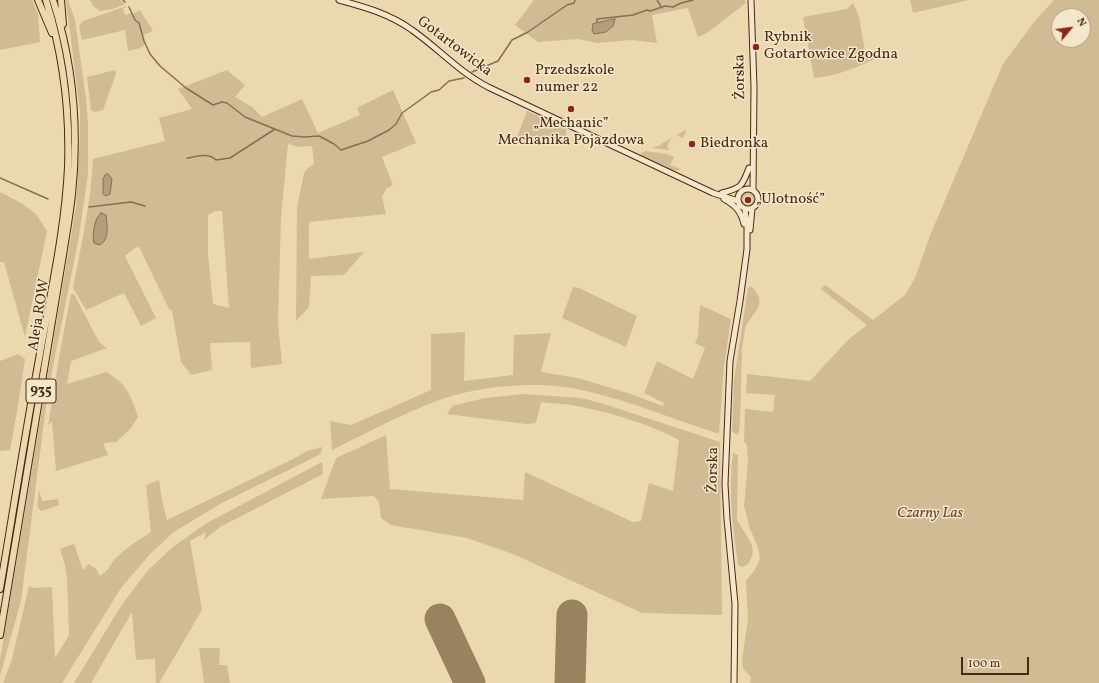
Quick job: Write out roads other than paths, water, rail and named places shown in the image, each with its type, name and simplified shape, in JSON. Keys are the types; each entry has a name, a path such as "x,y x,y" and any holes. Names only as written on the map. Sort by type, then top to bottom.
{"main road":[{"path":"38,0 58,46"},
{"name":"Aleja ROW","path":"0,589 58,250 66,191 68,128 65,87 58,46 46,0"},
{"name":"Aleja ROW","path":"0,635 62,263 72,194 75,146 70,76 64,38 53,0"},
{"path":"61,0 64,38"},
{"name":"Gotartowicka","path":"339,0 375,10 399,21 418,34 456,66 488,87 706,189 738,201"},
{"name":"Żorska","path":"751,0 754,87 752,153 753,190"},
{"name":"Żorska","path":"746,190 752,153"},
{"path":"720,194 740,187 745,180 749,168"},
{"path":"746,190 753,190 757,193 759,200 756,206 752,209 745,209 740,206 738,201 739,194 746,190"},
{"path":"720,194 738,209 742,216 747,235"},
{"name":"Gotartowicka","path":"720,194 739,194"},
{"name":"Żorska","path":"745,209 747,235 746,258"},
{"name":"Żorska","path":"734,683 735,604 725,500 725,457 730,361 750,240 752,209"}],"waterway":[{"path":"472,72 498,61 512,40 528,32 567,5 574,3 575,0"},
{"path":"657,0 662,8"},
{"path":"597,22 597,19 633,15 665,6 673,7 693,0"},
{"path":"129,7 135,20 139,23 144,41 150,54 160,66 186,88 213,105 222,102 227,103 245,117 292,136 319,136 334,144 341,150 368,141 389,130 396,124 402,113 431,92 439,90 449,81 464,78"},
{"path":"187,158 198,156 209,156 216,160 230,158 275,129"},
{"path":"0,178 48,199"},
{"path":"89,207 131,202 145,206"}],"place":[{"name":"Rybnik Gotartowice Zgodna","path":"756,47"},
{"name":"Przedszkole numer 22","path":"527,80"},
{"name":"„Mechanic” Mechanika Pojazdowa","path":"571,109"},
{"name":"Biedronka","path":"692,144"},
{"name":"„Ulotność”","path":"748,200"}],"park label":[{"name":"Czarny Las","path":"930,514"}]}
